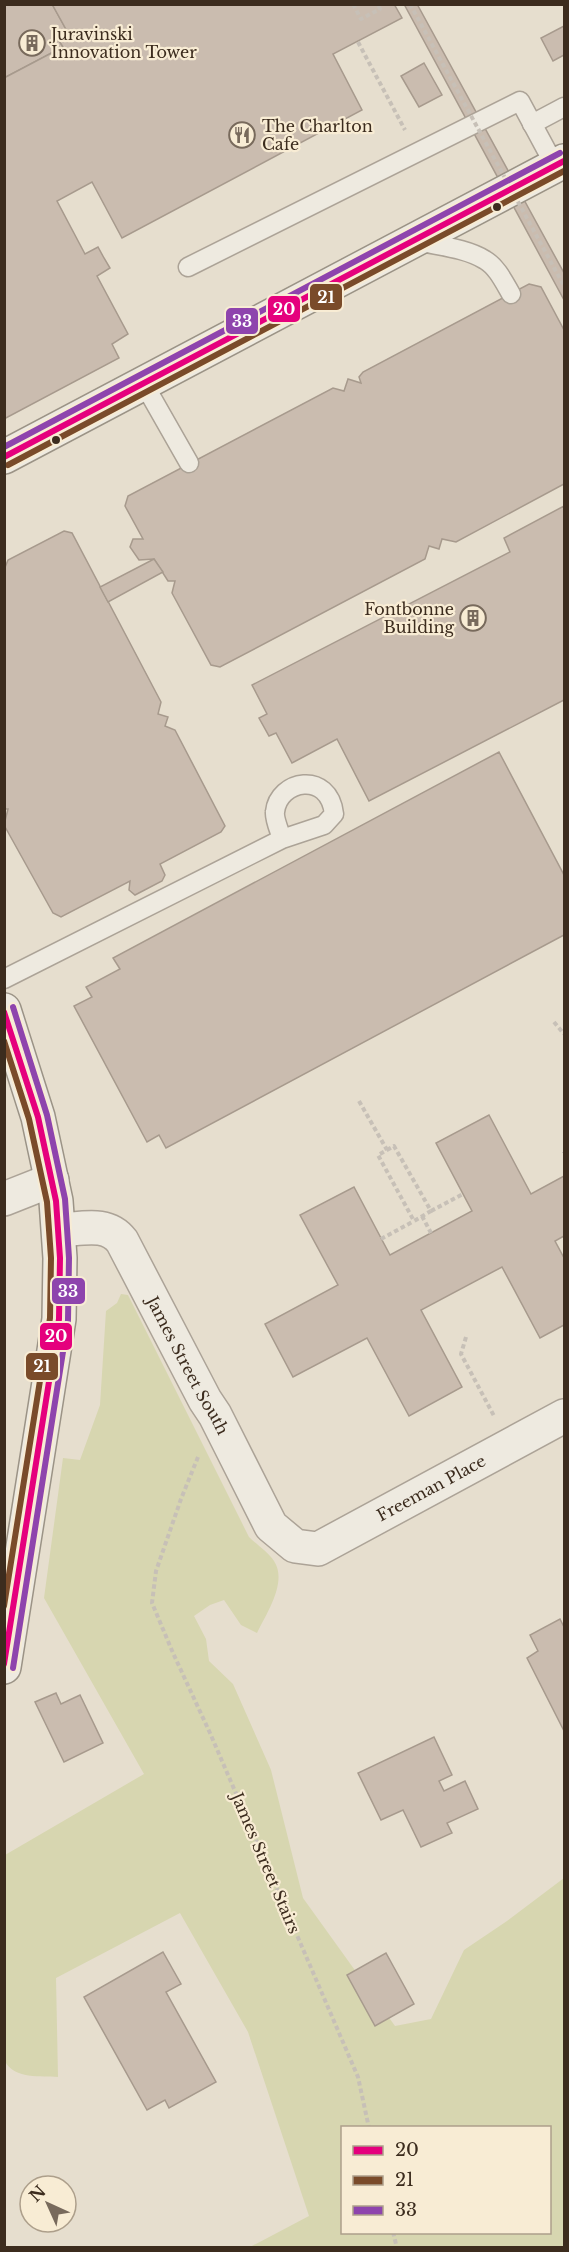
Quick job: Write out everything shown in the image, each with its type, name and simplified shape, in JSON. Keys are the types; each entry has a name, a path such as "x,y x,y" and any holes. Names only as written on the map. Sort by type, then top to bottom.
{"main road":[{"path":"4,457 415,240 561,170"},
{"path":"4,1010 38,1117 52,1180 59,1230 59,1319 4,1667"},
{"path":"4,1199 52,1180"},
{"name":"James Street South","path":"59,1230 106,1228 115,1232 142,1275 271,1526 295,1546"},
{"name":"Freeman Place","path":"295,1546 318,1549 564,1416"}],"lane":[{"path":"188,267 520,101 561,170"},
{"path":"532,124 564,107"},
{"path":"415,240 486,260 495,269 511,294"},
{"path":"144,384 189,463"},
{"path":"4,979 282,839 324,825 333,814 332,802 324,791 311,784 294,786 282,797 274,812 282,839"}],"path":[{"path":"353,4 361,20 380,9 378,4"},
{"path":"410,4 564,286"},
{"path":"358,42 417,152"},
{"path":"554,1022 564,1034"},
{"path":"359,1101 387,1150"},
{"path":"414,1221 378,1155 394,1146 431,1211"},
{"path":"381,1239 463,1194"},
{"path":"422,1216 431,1233"},
{"path":"466,1337 461,1354 498,1422"},
{"name":"James Street Stairs","path":"215,1415 181,1498 156,1571 152,1603 358,2077 369,2126"}],"green space":[{"path":"121,1294 128,1295 249,1537 272,1558 278,1569 279,1578 274,1598 257,1633 241,1625 224,1600 210,1605 194,1616 206,1639 209,1661 233,1684 271,1770 303,1898 395,2026 431,2019 464,1950 564,1878 564,2247 250,2247 309,2216 248,2032 180,1913 56,1978 58,2077 21,2074 9,2067 5,2061 5,1855 144,1774 44,1598 63,1458 80,1460 100,1405 106,1311 117,1303"}],"building":[{"name":"Juravinski Innovation Tower","path":"4,4 52,4 68,33 58,39 63,47 4,78"},
{"path":"52,4 394,4 402,18 333,54 362,110 122,238 92,182 57,201 85,254 98,247 110,268 97,276 128,334 112,344 119,358 4,419 4,78 63,47 58,39 68,33"},
{"path":"404,4 417,4 564,273 564,300"},
{"path":"564,26 564,55 553,61 541,38"},
{"path":"424,63 442,95 419,107 401,76"},
{"path":"529,284 541,287 564,330 564,484 456,542 442,539 439,549 429,546 425,559 220,667 211,665 172,593 175,581 168,581 154,559 139,560 130,547 133,539 143,539 125,506 128,496 333,388 344,391 348,379 361,383 359,377 363,372"},
{"name":"Fontbonne Building","path":"564,506 564,700 369,801 337,739 292,763 276,733 269,736 259,718 267,714 252,685 510,552 504,538"},
{"path":"64,531 72,533 161,702 158,714 168,717 165,726 175,730 225,826 221,832 160,864 165,875 162,881 135,895 129,890 130,881 61,917 53,913 4,825 8,809 4,809 4,570 8,560"},
{"path":"154,559 163,572 108,602 100,587"},
{"path":"499,752 564,875 564,935 166,1148 159,1135 147,1142 74,1006 92,997 86,987 120,969 113,958"},
{"path":"489,1115 531,1194 564,1176 564,1236 555,1241 564,1258 564,1325 540,1338 502,1267 421,1310 462,1387 409,1416 367,1338 293,1377 265,1324 338,1285 300,1215 354,1187 390,1255 472,1211 436,1143"},
{"path":"560,1619 564,1627 564,1731 527,1658 538,1651 530,1635"},
{"path":"56,1693 61,1704 80,1695 103,1743 64,1762 35,1702"},
{"path":"434,1737 452,1775 439,1781 444,1791 465,1781 478,1809 447,1823 452,1833 421,1847 403,1810 381,1820 358,1773"},
{"path":"163,1952 181,1984 166,1992 216,2082 169,2108 165,2100 147,2110 84,1997"},
{"path":"386,1953 414,2004 375,2026 347,1975"}],"transit line":[{"name":"33","path":"4,447 560,153"},
{"name":"20","path":"4,457 564,161"},
{"name":"21","path":"8,465 564,171"},
{"name":"33","path":"13,1007 47,1115 65,1199 69,1258 68,1320 13,1668"},
{"name":"20","path":"4,1012 38,1117 56,1201 60,1258 59,1319 4,1664"},
{"name":"21","path":"4,1041 29,1119 47,1202 51,1258 50,1318 4,1606"}],"place":[{"name":"Juravinski Innovation Tower","path":"32,43"},
{"name":"The Charlton Cafe","path":"242,135"},
{"name":"Fontbonne Building","path":"473,618"}]}
